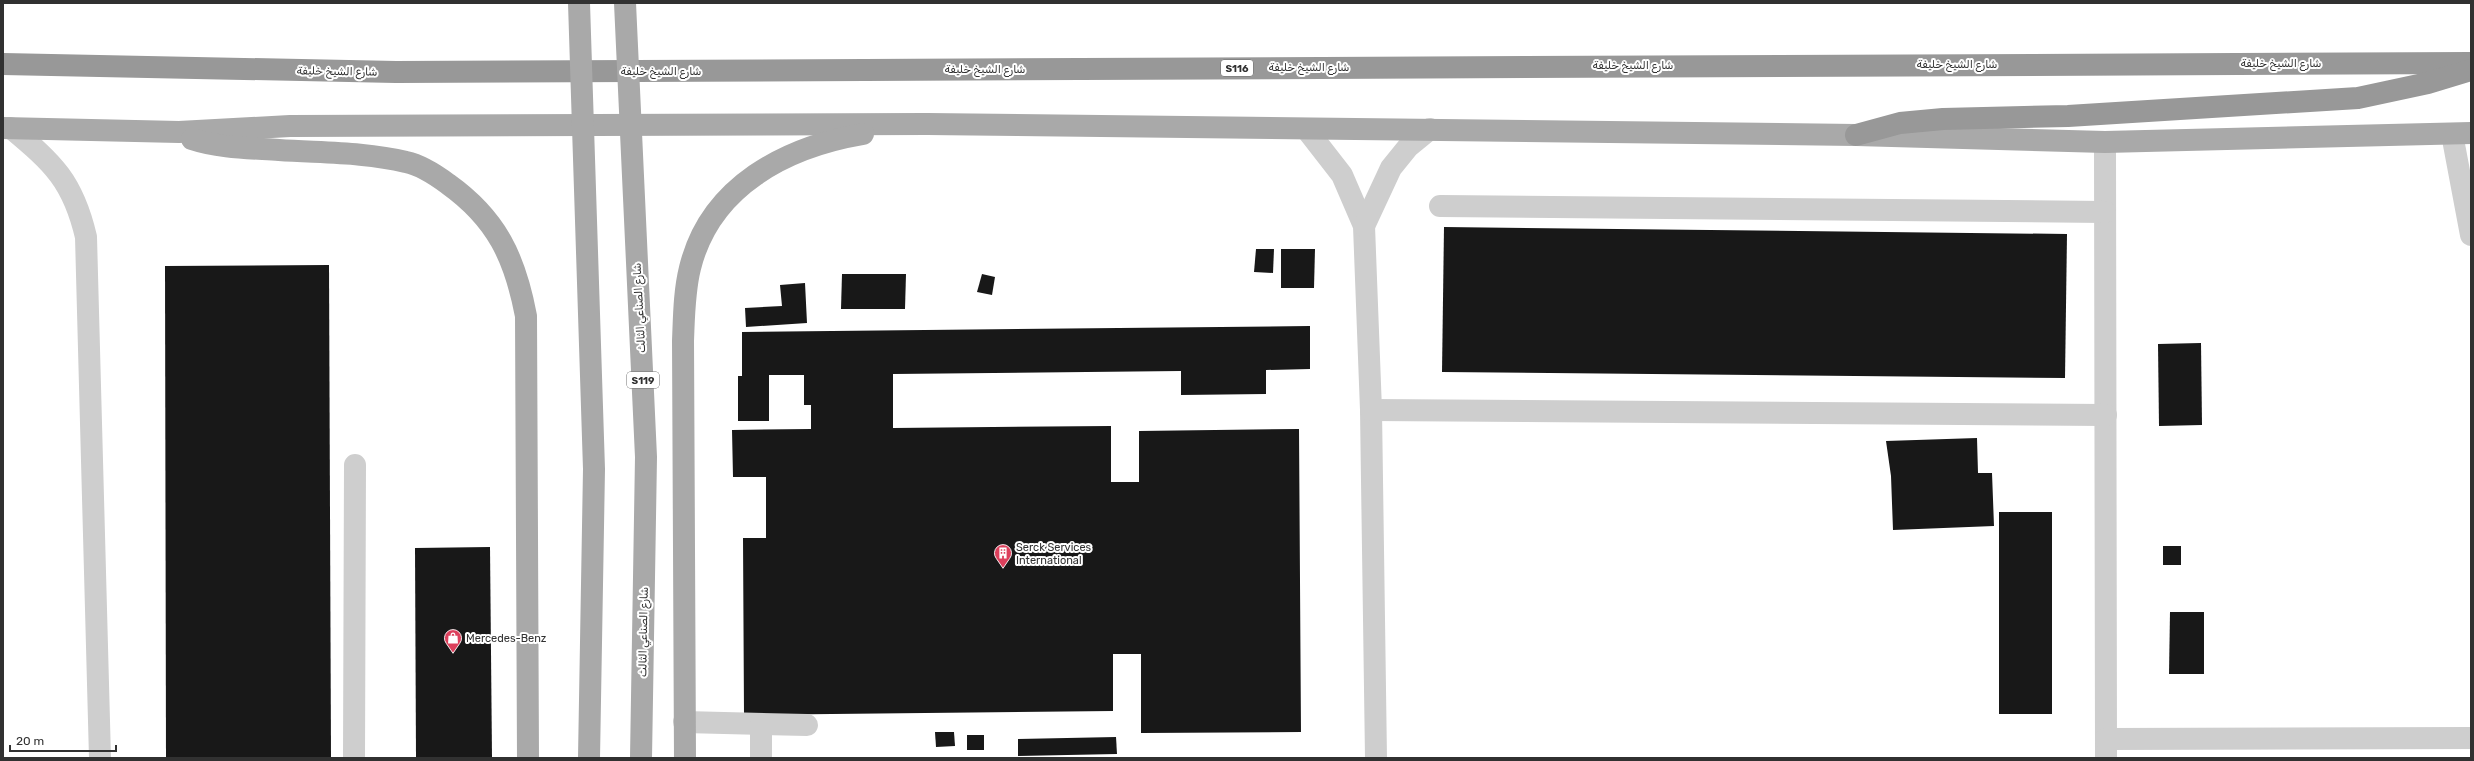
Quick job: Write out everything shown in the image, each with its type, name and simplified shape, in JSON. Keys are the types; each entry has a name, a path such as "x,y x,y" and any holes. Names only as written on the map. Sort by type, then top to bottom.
{"highway":[{"name":"شارع الشيخ خليفة","path":"3,64 404,72 2471,63"},
{"path":"1856,135 1900,124 1943,119 2068,116 2358,98 2428,83 2471,70"}],"main road":[{"path":"579,3 594,469 589,758"},
{"name":"شارع الصناعي الثالث","path":"625,3 646,457 641,758"},
{"path":"684,758 685,301 690,268 702,236 720,208 742,183 770,164 799,151 830,141 927,124"},
{"path":"7,128 179,132 290,126 927,124 1307,130 1430,128 1856,135 2105,142 2462,133"},
{"path":"179,132 198,142 223,146 374,156 407,162 438,176 466,196 489,222 507,250 520,282 526,316 528,758"}],"street":[{"path":"7,128 55,166 66,183 80,212 86,237 100,758"},
{"path":"1364,226 1391,168 1408,147 1430,128"},
{"path":"1307,130 1342,175 1364,226 1371,410 1376,758"},
{"path":"2462,133 2471,235"},
{"path":"2105,142 2106,748 2471,738"},
{"path":"1440,206 2105,212"},
{"path":"1371,410 2106,415"},
{"path":"354,758 355,465"},
{"path":"684,722 807,725"},
{"path":"761,724 761,758"}],"building":[{"path":"1444,227 2067,234 2065,378 1442,372"},
{"path":"1256,249 1274,249 1273,273 1254,272"},
{"path":"1281,249 1315,249 1314,288 1281,288"},
{"path":"329,265 331,758 166,758 165,266"},
{"path":"842,274 906,274 905,309 841,309"},
{"path":"982,274 995,277 992,295 977,292"},
{"path":"805,283 807,323 746,327 745,308 782,306 780,285"},
{"path":"1310,326 1310,369 1266,370 1266,394 1181,395 1181,371 893,374 893,428 1111,426 1111,482 1139,482 1139,431 1299,429 1301,732 1141,733 1141,654 1113,654 1113,711 744,715 743,538 766,538 766,477 733,477 732,430 811,429 811,405 804,405 804,375 769,375 769,421 738,421 738,376 742,376 742,332"},
{"path":"2201,343 2202,425 2159,426 2158,344"},
{"path":"1977,438 1978,473 1992,473 1994,526 1893,530 1891,476 1886,441"},
{"path":"1999,512 2052,512 2052,714 1999,714"},
{"path":"2163,546 2181,546 2181,565 2163,565"},
{"name":"Mercedes-Benz","path":"490,547 492,758 416,758 415,548"},
{"path":"2170,612 2204,612 2204,674 2169,674"},
{"path":"935,732 954,732 955,746 936,747"},
{"path":"967,735 984,735 984,750 967,750"},
{"path":"1116,737 1117,754 1018,756 1018,739"}],"place":[{"name":"Serck Services International","path":"1003,568"},
{"name":"Mercedes-Benz","path":"453,653"}]}
